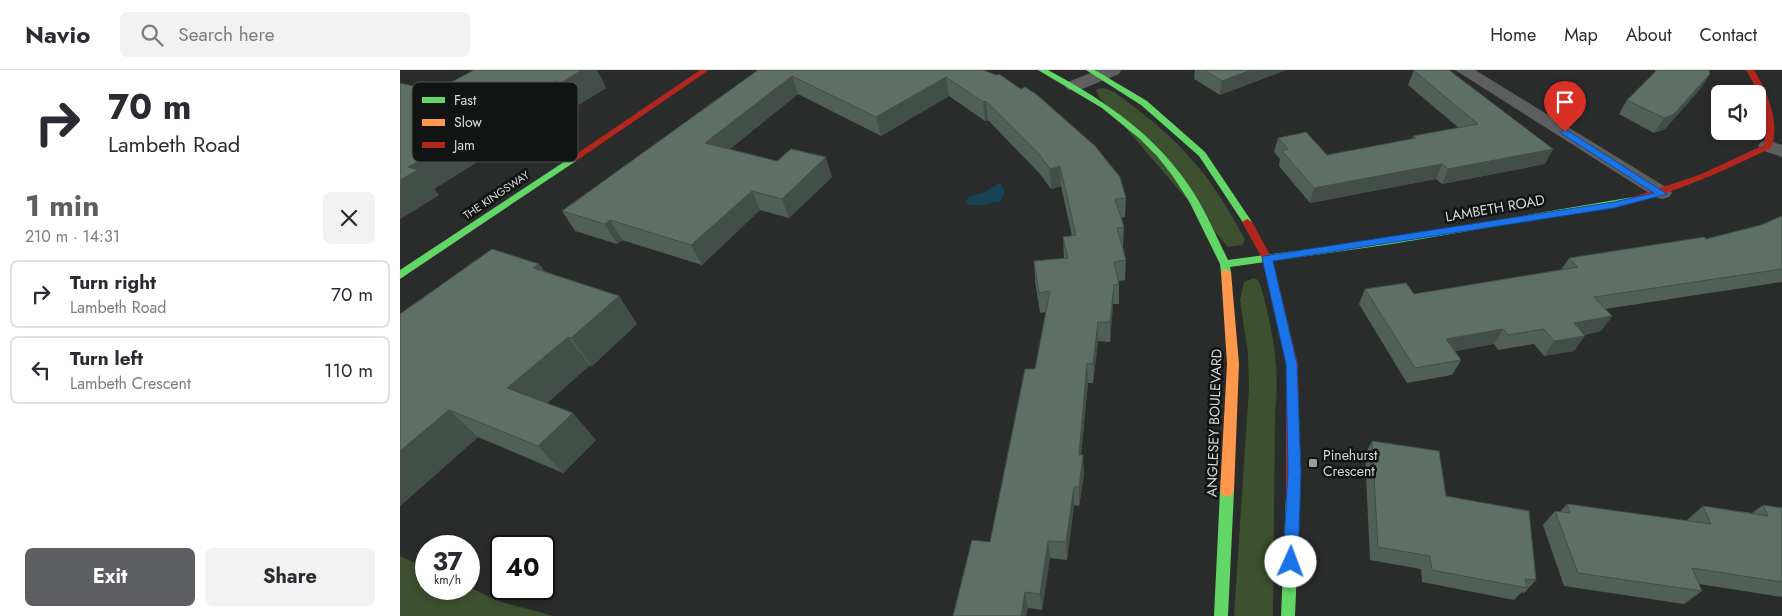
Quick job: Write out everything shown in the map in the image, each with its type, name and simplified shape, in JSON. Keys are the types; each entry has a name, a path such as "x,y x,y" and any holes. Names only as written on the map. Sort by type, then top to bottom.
{"street":[{"name":"THE KINGSWAY","path":"578,155 705,70"},
{"name":"ANGLESEY BOULEVARD","path":"1042,70 1074,86 1142,136 1159,154 1189,192 1225,264 1234,364 1221,616"},
{"path":"1463,70 1662,194"},
{"name":"LAMBETH ROAD","path":"1225,264 1614,205 1662,194 1775,149 1772,124 1762,86 1750,70"},
{"path":"1074,86 1102,72 1144,103 1202,154 1238,205 1267,258 1292,364 1294,472 1288,616"},
{"name":"THE KINGSWAY","path":"400,275 568,162"}],"green space":[{"path":"1105,88 1122,97 1169,136 1198,166 1234,219 1245,240 1242,245 1228,247 1099,97 1096,90"},
{"path":"1254,278 1258,280 1261,287 1272,334 1277,381 1273,616 1234,616 1249,388 1248,354 1240,300 1244,282"},
{"path":"400,556 415,563 415,600 480,600 480,592 490,597 490,600 554,616 400,616"}],"water":[{"path":"1001,184 1005,192 1000,202 979,205 966,203 968,197 983,193"}],"building":[{"path":"474,70 582,70 563,82 452,82"},
{"path":"758,70 983,70 996,75 999,74 1021,89 1025,87 1036,94 1095,146 1120,177 1126,198 1115,199 1124,227 1117,228 1126,260 1114,262 1119,284 1114,285 1110,322 1098,322 1093,364 1087,363 1079,455 1083,455 1079,487 1074,487 1066,542 1048,541 1040,594 1025,592 1021,616 953,616 972,540 990,542 1025,369 1035,369 1050,291 1039,293 1034,261 1068,258 1063,237 1076,235 1060,166 1050,169 1039,154 986,101 983,102 946,77 876,117 792,76 705,143 777,161 791,149 826,157 782,199 752,191 691,245 610,220 605,224 562,211"},
{"path":"1204,70 1251,70 1222,81"},
{"path":"1413,70 1449,70 1553,149 1448,169 1442,164 1314,188 1282,151 1288,149 1278,138 1306,132 1327,155 1478,124"},
{"path":"1657,70 1709,70 1710,74 1674,114 1664,118 1627,100"},
{"path":"400,83 412,86 412,162 416,162 408,167 418,170 400,180 400,175"},
{"path":"1782,216 1782,269 1594,297 1612,316 1574,323 1585,336 1554,341 1544,329 1508,335 1503,329 1446,339 1461,360 1415,368 1365,289 1406,283 1414,294 1578,267 1569,258 1704,237 1706,239 1761,225"},
{"path":"492,249 539,264 533,268 619,296 571,338 568,337 507,388 573,413 538,446 449,410 400,451 400,314"},
{"path":"1372,441 1439,451 1446,496 1529,511 1536,580 1525,579 1527,588 1432,570 1430,556 1378,547"},
{"path":"1567,504 1711,524 1703,506 1768,516 1763,505 1782,508 1782,582 1692,568 1702,591 1578,573 1555,511 1570,513"}],"traffic: fast":[{"path":"1042,70 1084,93 1124,121 1160,155 1176,173 1194,201 1225,264 1226,272"},
{"path":"1090,70 1144,103 1202,154 1247,222"},
{"path":"400,275 569,162"},
{"path":"1225,264 1392,241 1633,200"},
{"path":"1221,616 1227,491"},
{"path":"1288,616 1293,497"}],"traffic: slow":[{"path":"1226,272 1233,364 1227,491"}],"traffic: jam":[{"path":"578,156 705,70"},
{"path":"1633,200 1668,190 1702,177 1768,146 1770,125 1767,106 1756,79 1750,70"},
{"path":"1247,222 1267,258 1292,364 1293,497"}],"place":[{"name":"Pinehurst Crescent","path":"1313,463"}],"route":[{"path":"1291,562 1294,472 1292,364 1267,258 1392,241 1614,205 1662,194 1565,132"}]}
